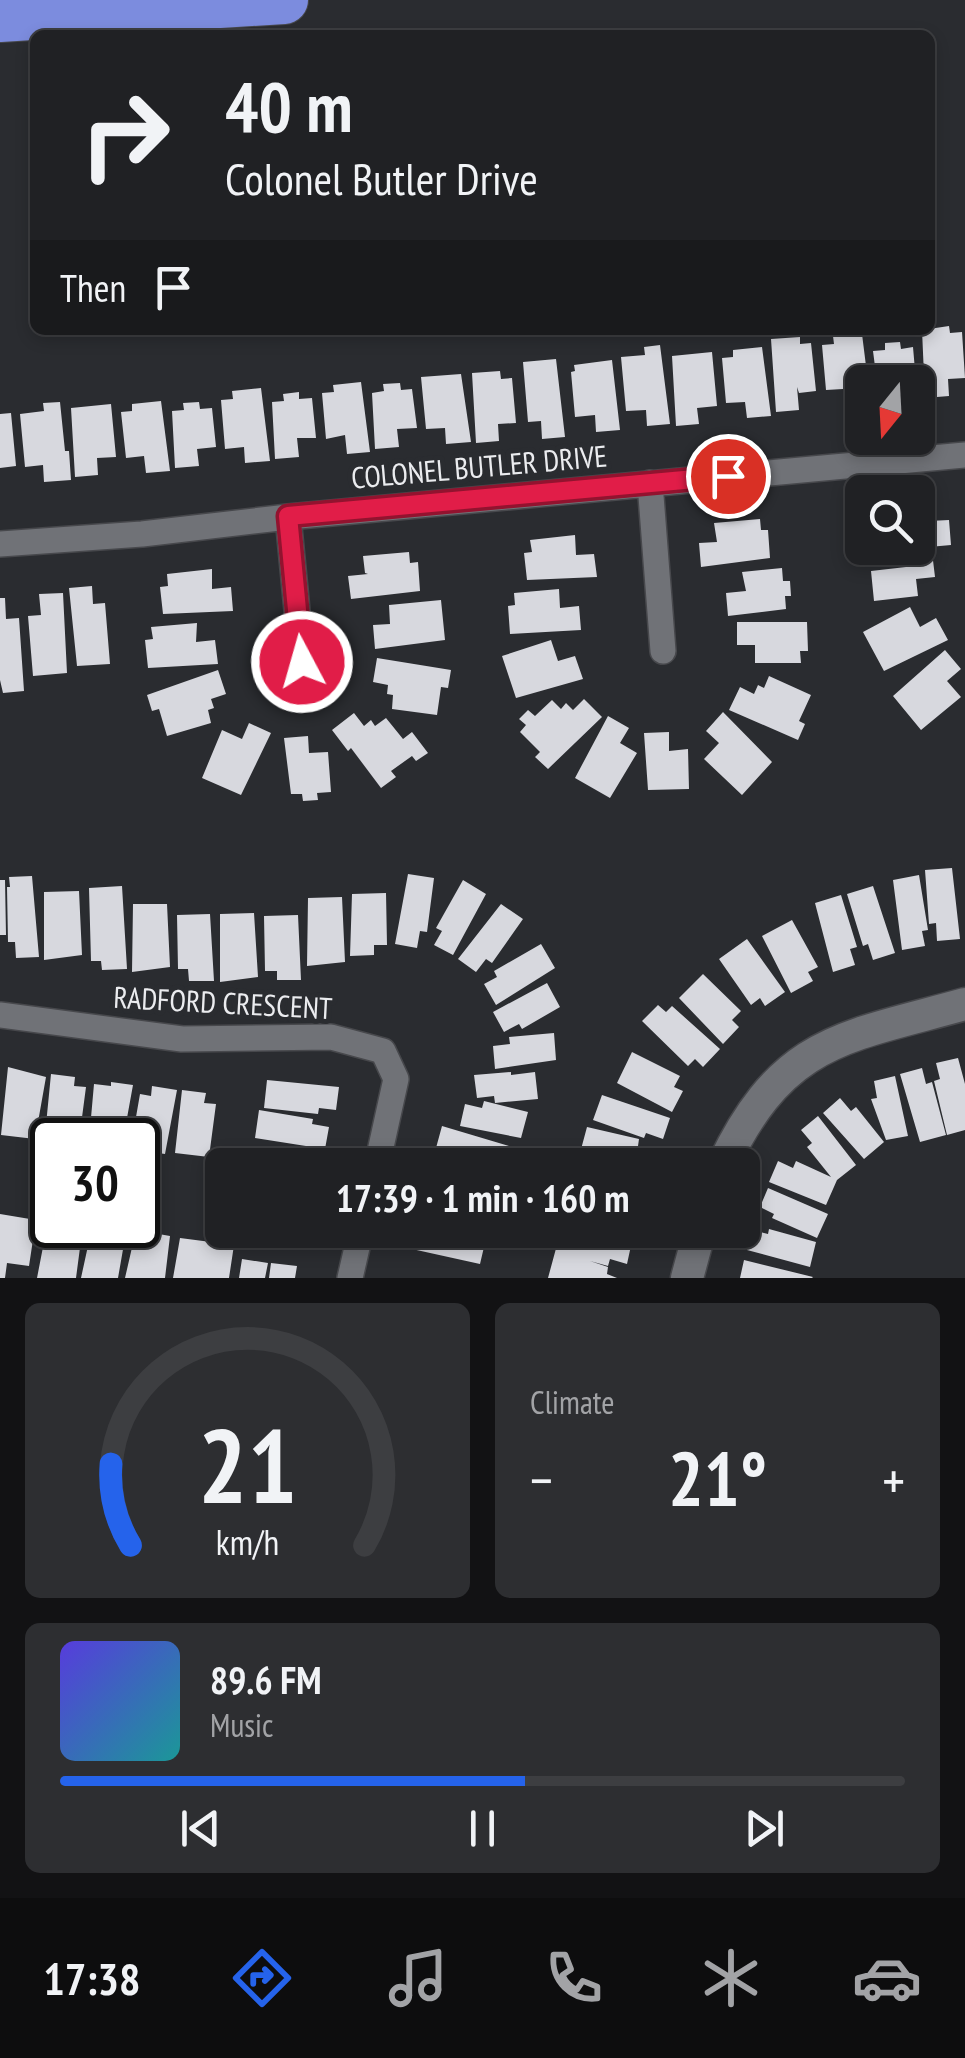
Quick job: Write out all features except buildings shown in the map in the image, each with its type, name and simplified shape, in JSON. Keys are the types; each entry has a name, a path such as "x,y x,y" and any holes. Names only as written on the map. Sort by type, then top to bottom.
{"highway":[{"path":"0,18 284,0"}],"street":[{"name":"COLONEL BUTLER DRIVE","path":"0,544 142,534 288,516 965,455"},
{"path":"650,483 664,651"},
{"path":"288,516 302,662"},
{"path":"732,1148 770,1088 808,1055 849,1036 965,1004"},
{"name":"RADFORD CRESCENT","path":"0,1015 182,1039 331,1037 383,1052 396,1079 381,1148"},
{"path":"350,1278 357,1248"},
{"path":"687,1278 695,1248"}],"route":[{"path":"302,662 288,516 728,476"}]}
